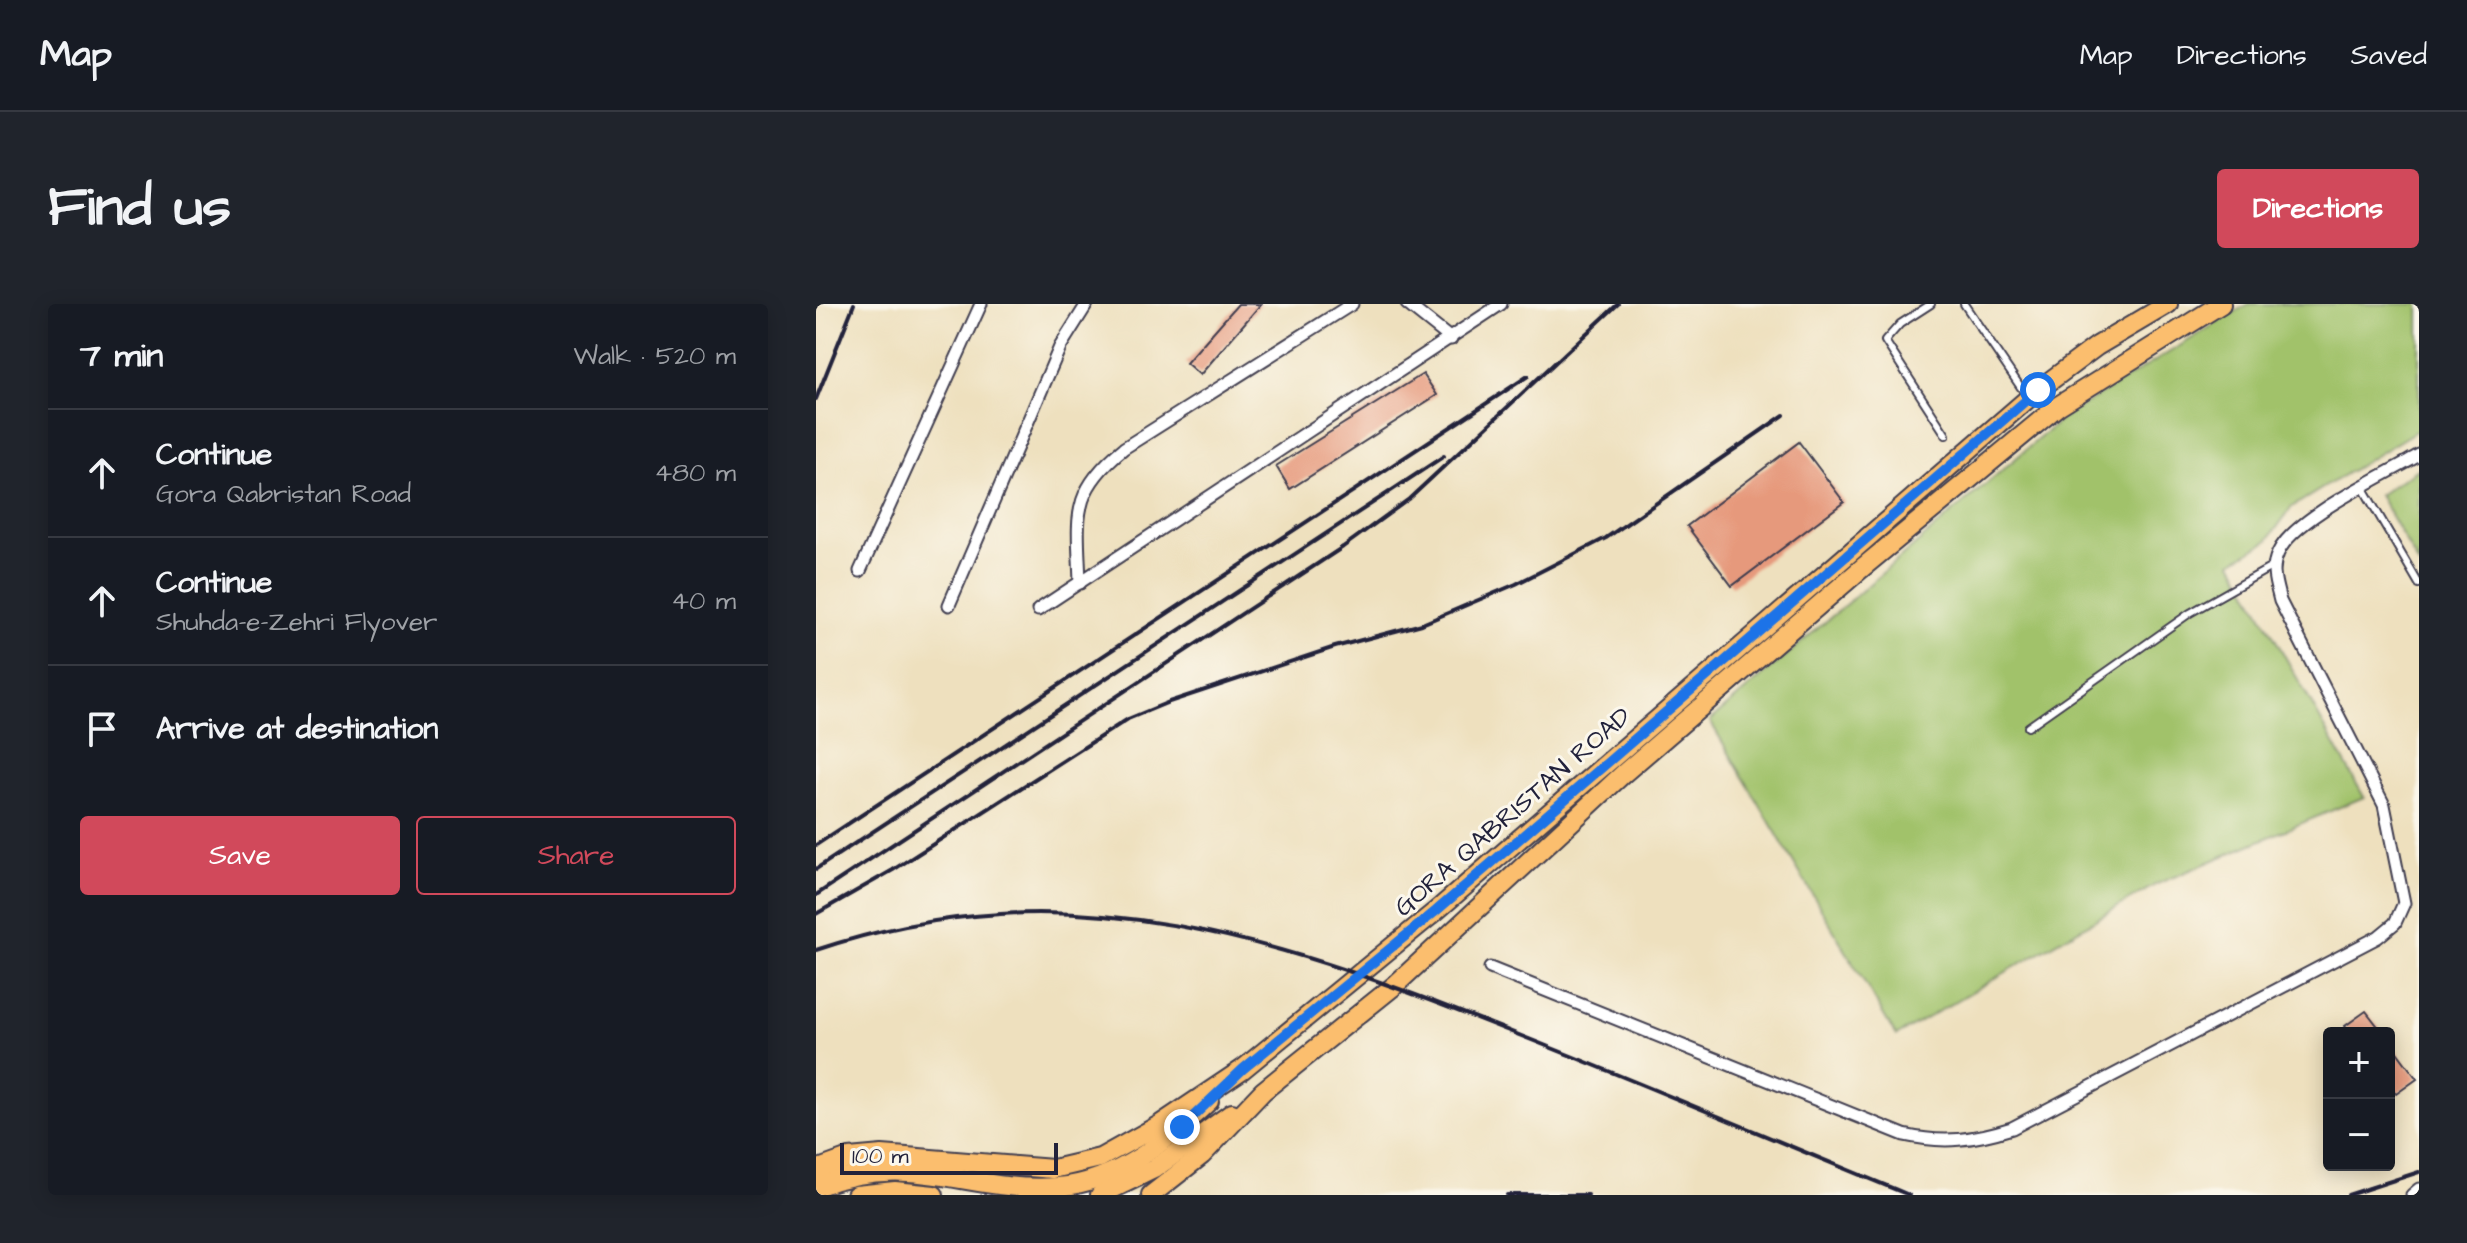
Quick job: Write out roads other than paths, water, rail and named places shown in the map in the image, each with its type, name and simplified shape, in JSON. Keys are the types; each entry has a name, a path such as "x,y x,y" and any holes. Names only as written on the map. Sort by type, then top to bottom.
{"main road":[{"name":"GORA QABRISTAN ROAD","path":"816,1170 849,1158 882,1155 937,1157 1011,1168 1076,1165 1100,1158 1161,1124 1243,1069 1436,911 2029,398 2144,310 2168,304"},
{"name":"GORA QABRISTAN ROAD","path":"1151,1195 1202,1155 1263,1091 1394,986 1623,774 1862,568 2058,406 2221,304"},
{"path":"1100,1195 1154,1169 1243,1069"},
{"path":"816,1187 844,1176 905,1170 998,1184 1059,1187 1118,1169 1263,1091"},
{"path":"856,1195 895,1191 934,1195"}],"street":[{"path":"860,571 981,304"},
{"path":"949,605 1060,347 1087,304"},
{"path":"1080,583 1078,512 1083,494 1101,468 1124,448 1352,304"},
{"path":"1407,304 1451,339"},
{"path":"1038,610 1501,304"},
{"path":"1490,968 1904,1135 1939,1143 1974,1140 2012,1128 2378,937 2395,923 2404,903 2384,805 2280,601 2273,573 2278,552 2295,528 2419,455"},
{"path":"2412,1195 2419,1189"}],"lane":[{"path":"1931,304 1900,324 1885,341 1946,435"},
{"path":"1964,304 2029,398"},
{"path":"2363,488 2419,584"},
{"path":"2028,727 2190,613 2275,565"}],"railway":[{"path":"816,399 854,304"},
{"path":"816,895 1343,547 1409,499 1618,304"},
{"path":"816,845 1528,376"},
{"path":"816,914 893,870 1128,719 1169,702 1335,647 1422,624 1516,584 1606,538 1784,415"},
{"path":"816,869 1444,456"},
{"path":"816,950 910,925 1001,914 1089,915 1176,926 1263,945 1436,1002 1909,1195"},
{"path":"2348,1195 2419,1172"},
{"path":"1507,1195 1588,1195"}]}
